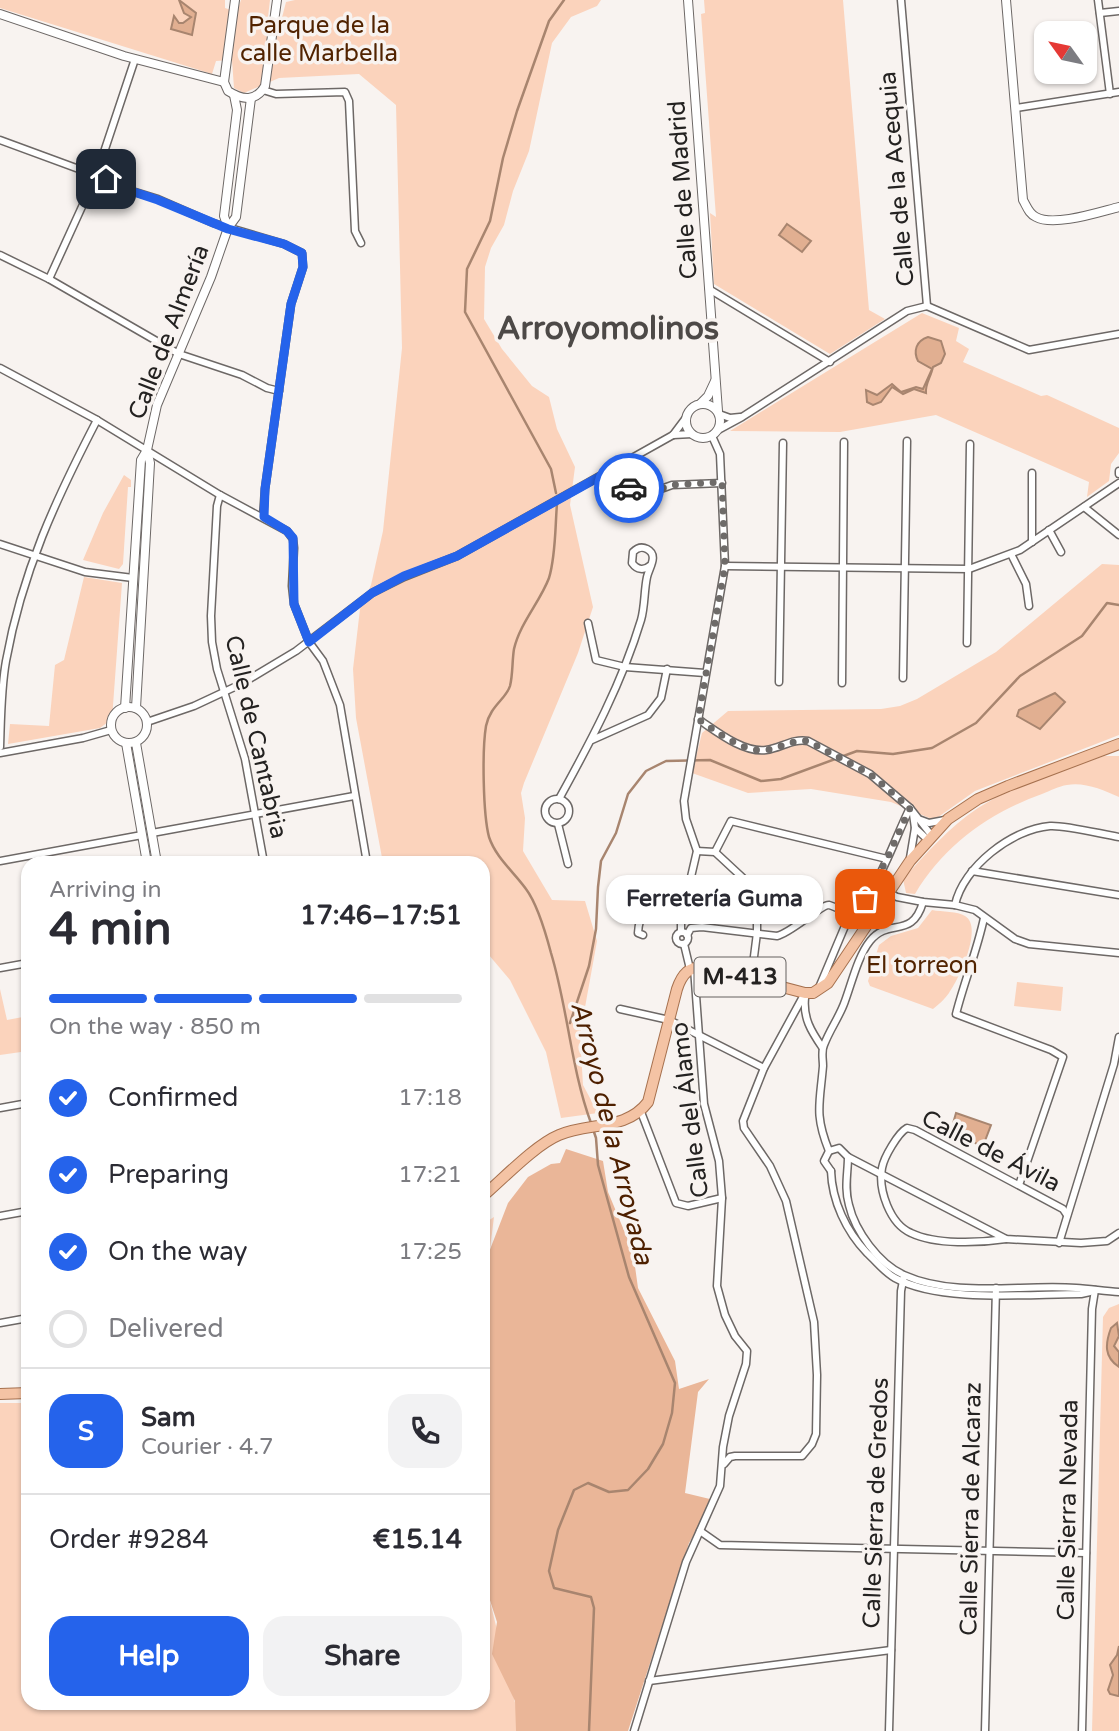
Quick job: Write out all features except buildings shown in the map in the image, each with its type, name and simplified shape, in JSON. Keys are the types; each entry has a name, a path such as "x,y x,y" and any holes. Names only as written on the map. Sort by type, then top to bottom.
{"main road":[{"name":"M-413","path":"641,1112 648,1102 680,981 692,968 718,970 805,993 817,991 838,970 909,861 948,819 978,799 1119,744"},
{"path":"490,1190 547,1142 570,1132 611,1124 641,1112"},
{"path":"0,1394 21,1393"}],"street":[{"path":"234,5 224,82 228,91 234,95 251,98 263,90 269,70 277,0"},
{"name":"Calle de Madrid","path":"688,0 716,378 718,413 715,433 720,454 725,566 684,801 686,819 697,851"},
{"name":"Calle de la Acequia","path":"715,433 907,311 927,306 901,0"},
{"path":"1006,0 1023,200 1034,217 1053,220 1119,207"},
{"path":"1098,0 1110,94"},
{"path":"1100,13 1119,11"},
{"path":"0,14 135,59 224,82"},
{"path":"49,279 96,176 135,59"},
{"path":"263,90 276,94 345,92 349,101 355,230 361,243"},
{"path":"1016,107 1119,93"},
{"name":"Calle de Almería","path":"228,229 224,216 237,110 234,95"},
{"name":"Calle de Almería","path":"125,708 141,460 147,450 157,405 211,277 228,229 236,217 251,98"},
{"path":"0,140 228,229 284,244 302,253 304,259 300,280 291,304 265,489 264,517"},
{"path":"0,255 49,279 179,354 242,375 279,391"},
{"path":"709,289 830,362"},
{"path":"927,306 1029,350 1119,334"},
{"path":"1,371 97,420 220,495 264,517 287,531 293,538 294,604 309,642 323,661 340,705 366,856"},
{"path":"147,722 225,693 269,669 372,593 404,576 457,556 673,435 690,408 708,396 716,378"},
{"path":"701,403 708,404 718,413 730,418 742,417"},
{"path":"685,419 686,426 699,438 715,433"},
{"path":"0,747 6,661 20,597 33,555 62,486 97,420"},
{"path":"673,435 692,434"},
{"path":"903,678 907,441"},
{"path":"842,683 844,442"},
{"path":"779,682 783,443"},
{"path":"967,643 970,444"},
{"path":"136,708 150,463 147,450"},
{"path":"617,467 633,493 640,495 672,485 722,482"},
{"path":"1032,473 1032,542"},
{"path":"725,566 969,569 1011,554 1032,542 1119,483"},
{"name":"Calle de Cantabria","path":"220,495 217,506 211,617 217,669 245,759 263,856"},
{"path":"1084,507 1119,535"},
{"path":"1049,530 1061,552"},
{"path":"0,544 85,572 133,578"},
{"path":"559,799 592,740 625,667 643,616 645,588 653,559 651,552 642,547 635,549 631,555 645,588"},
{"path":"1011,554 1026,584 1029,606"},
{"path":"634,566 645,569 651,565"},
{"path":"588,623 596,660 625,667 705,673"},
{"path":"592,740 648,715 661,698 667,669"},
{"path":"125,708 141,711 147,722 146,731 131,743 116,738 111,730 116,712 125,708"},
{"path":"698,719 741,747 754,750 766,750 801,740 808,741 870,774 923,821 938,822 948,819"},
{"path":"0,753 83,738 111,730"},
{"path":"131,743 147,834 155,856"},
{"path":"27,856 354,796"},
{"path":"559,799 568,806 569,815 558,824 552,823 545,816 545,806 551,800 559,799"},
{"path":"909,861 915,828 911,810"},
{"path":"911,810 930,838"},
{"path":"817,991 850,914 863,903 911,810"},
{"path":"715,852 731,821 887,859"},
{"path":"558,824 568,864"},
{"path":"955,905 958,892 972,871 990,853 1034,828 1053,826 1119,837"},
{"path":"915,828 930,838"},
{"path":"147,834 147,856"},
{"path":"684,944 688,940 681,920 697,851 715,852 757,891 757,933 751,980"},
{"path":"0,861 21,857"},
{"path":"972,871 1119,895"},
{"path":"643,936 638,933 638,929 645,906 664,881 689,887"},
{"path":"888,892 897,897 975,910 1015,939 1029,944 1119,953"},
{"path":"822,1047 842,1009 869,942 879,933 911,925 919,916 923,902"},
{"path":"863,903 877,909"},
{"path":"684,934 691,928 702,927 777,936 786,934 827,904 850,914"},
{"path":"984,918 971,971 961,993 956,1014 1063,1057 1019,1185"},
{"name":"Calle del Álamo","path":"634,1731 686,1562 716,1499 723,1447 747,1351 724,1315 717,1286 722,1198 719,1161 704,1104 692,968 684,944 676,941 676,937 684,934"},
{"path":"0,968 21,964"},
{"path":"805,993 804,1012 822,1047 823,1065 818,1111 821,1130 829,1151 824,1161 831,1171 840,1213 857,1242 887,1273 904,1279 996,1291 1076,1288 1119,1292"},
{"path":"722,1467 726,1460 735,1457 802,1456 816,1434 814,1322 805,1279 786,1201 770,1166 744,1128 744,1114 764,1068 805,993"},
{"path":"620,1009 669,1020 764,1068"},
{"path":"1059,1243 1117,1064 1119,1037"},
{"path":"0,1108 21,1104"},
{"path":"641,1112 676,1203 688,1206 722,1198"},
{"name":"Calle de Ávila","path":"883,1174 882,1168 900,1133 907,1128 1019,1185 1063,1209 1067,1215"},
{"path":"829,1151 839,1149 848,1157 1006,1239"},
{"path":"848,1157 849,1208 859,1229 878,1254 904,1279"},
{"path":"831,1171 841,1171 847,1166"},
{"path":"883,1174 883,1190 895,1220 912,1234 939,1241 1107,1241 1119,1233"},
{"path":"0,1216 21,1212"},
{"name":"Calle Sierra de Gredos","path":"889,1731 904,1279"},
{"name":"Calle Sierra Nevada","path":"1082,1731 1092,1309 1095,1290"},
{"name":"Calle Sierra de Alcaraz","path":"985,1731 996,1291"},
{"path":"0,1323 21,1319"},
{"path":"723,1447 735,1457"},
{"path":"699,1531 720,1545 894,1551 1086,1553"},
{"path":"649,1681 891,1650"}],"green space":[{"name":"Parque de la calle Marbella","path":"0,0 225,0 225,8 237,12 241,0 270,0 266,34 277,37 286,2 295,0 601,0 597,6 571,17 552,43 529,151 513,191 504,225 491,248 485,267 484,319 502,349 532,386 549,397 557,429 575,467 570,505 593,607 578,653 521,793 525,818 523,851 552,900 585,901 597,941 580,1035 583,1085 598,1113 561,1118 546,1052 510,980 490,956 490,856 382,856 356,718 353,669 360,609 371,585 383,531 402,348 396,105 359,74 279,78 244,93 234,88 232,60 216,61 212,74 0,8"},
{"path":"704,0 843,0 869,310 885,319 830,354 714,284 710,213 716,217 701,14 705,13"},
{"path":"922,313 959,328 956,341 969,349 963,362 1041,396 1047,395 1119,428 1119,453 1111,464 1109,481 1087,497 1089,482 936,415 840,432 730,431"},
{"path":"124,475 131,480 131,487 128,487 123,564 119,569 83,560 103,513"},
{"path":"1102,564 1119,565 1119,735 975,791 934,820 891,802 811,789 748,793 692,773 702,733 728,711 881,709 900,706 917,699 996,652"},
{"path":"84,577 122,583 112,719 100,728 8,744 10,724 49,726 55,665 64,660"},
{"path":"1104,756 1119,756 1119,797 1094,787 1074,784 1061,786 1023,802 986,821 970,833 940,860 915,894 906,893 903,879 967,815 1023,785"},
{"name":"El torreon","path":"932,910 962,914 970,922 972,931 968,954 958,977 947,995 933,1009 870,986 868,981 879,945 891,936 918,928"},
{"path":"1017,982 1063,987 1061,1011 1014,1006"},
{"path":"0,989 7,1020 21,1017 21,1052 0,1055"},
{"path":"494,1217 490,1249 490,1220"},
{"path":"1119,1304 1119,1731 1092,1731 1103,1317 1109,1308"},
{"path":"0,1403 21,1403 21,1710 490,1710 490,1601 522,1731 0,1731"}],"shaded area":[{"path":"179,0 196,13 192,35 171,29 174,16 179,23 191,17 184,13"},
{"path":"787,224 811,241 802,252 779,235"},
{"path":"928,337 941,341 945,354 941,363 933,367 926,393 914,389 903,394 892,387 881,402 873,405 867,402 866,390 877,395 892,384 901,392 916,387 923,389 932,369 918,361 916,350 918,344"},
{"path":"1055,693 1065,702 1040,729 1017,716 1019,710"},
{"path":"956,1113 991,1125 983,1146 950,1134"},
{"path":"566,1149 603,1161 608,1192 633,1252 638,1288 675,1361 679,1389 709,1379 698,1392 685,1493 714,1500 689,1543 628,1731 516,1731 515,1701 492,1654 497,1622 490,1600 490,1250 508,1203 528,1177 551,1164 560,1163"},
{"path":"1117,1323 1119,1336 1114,1346 1119,1352 1119,1367 1107,1350 1111,1328"},
{"path":"1119,1646 1118,1696 1110,1694 1108,1690 1113,1675 1110,1665"}],"waterway":[{"name":"Arroyo de la Arroyada","path":"556,493 551,469 465,312 467,269 490,221 503,158 517,111 549,21 564,0"},
{"name":"Arroyo de la Arroyada","path":"557,504 549,578 517,639 510,686 491,713 486,726 484,798 492,845 530,896 544,929 591,1123"},
{"path":"570,1023 589,966 596,929 601,861 616,833 628,794 646,771 666,761 710,760 761,781 781,779 857,751 893,754 932,748 976,723 1020,676 1082,636 1107,603 1119,605"},
{"name":"Arroyo de la Arroyada","path":"589,1731 594,1608 591,1597 554,1588 549,1571 558,1530 574,1490 588,1483 609,1492 628,1490 648,1469 663,1444 672,1413 675,1383 629,1277 598,1165 593,1129"}],"way so far":[{"path":"629,488 640,495 672,485 722,482 725,566 698,719 741,747 754,750 766,750 801,740 808,741 870,774 910,808 865,899"}],"place":[{"name":"Ferretería Guma","path":"865,899"}],"district":[{"name":"Arroyomolinos","path":"608,329"}],"route":[{"path":"106,179 119,187 228,229 261,236 302,253 303,267 291,304 265,489 264,517 287,531 293,538 294,604 309,642 372,593 404,576 457,556 617,467 629,488"}]}
